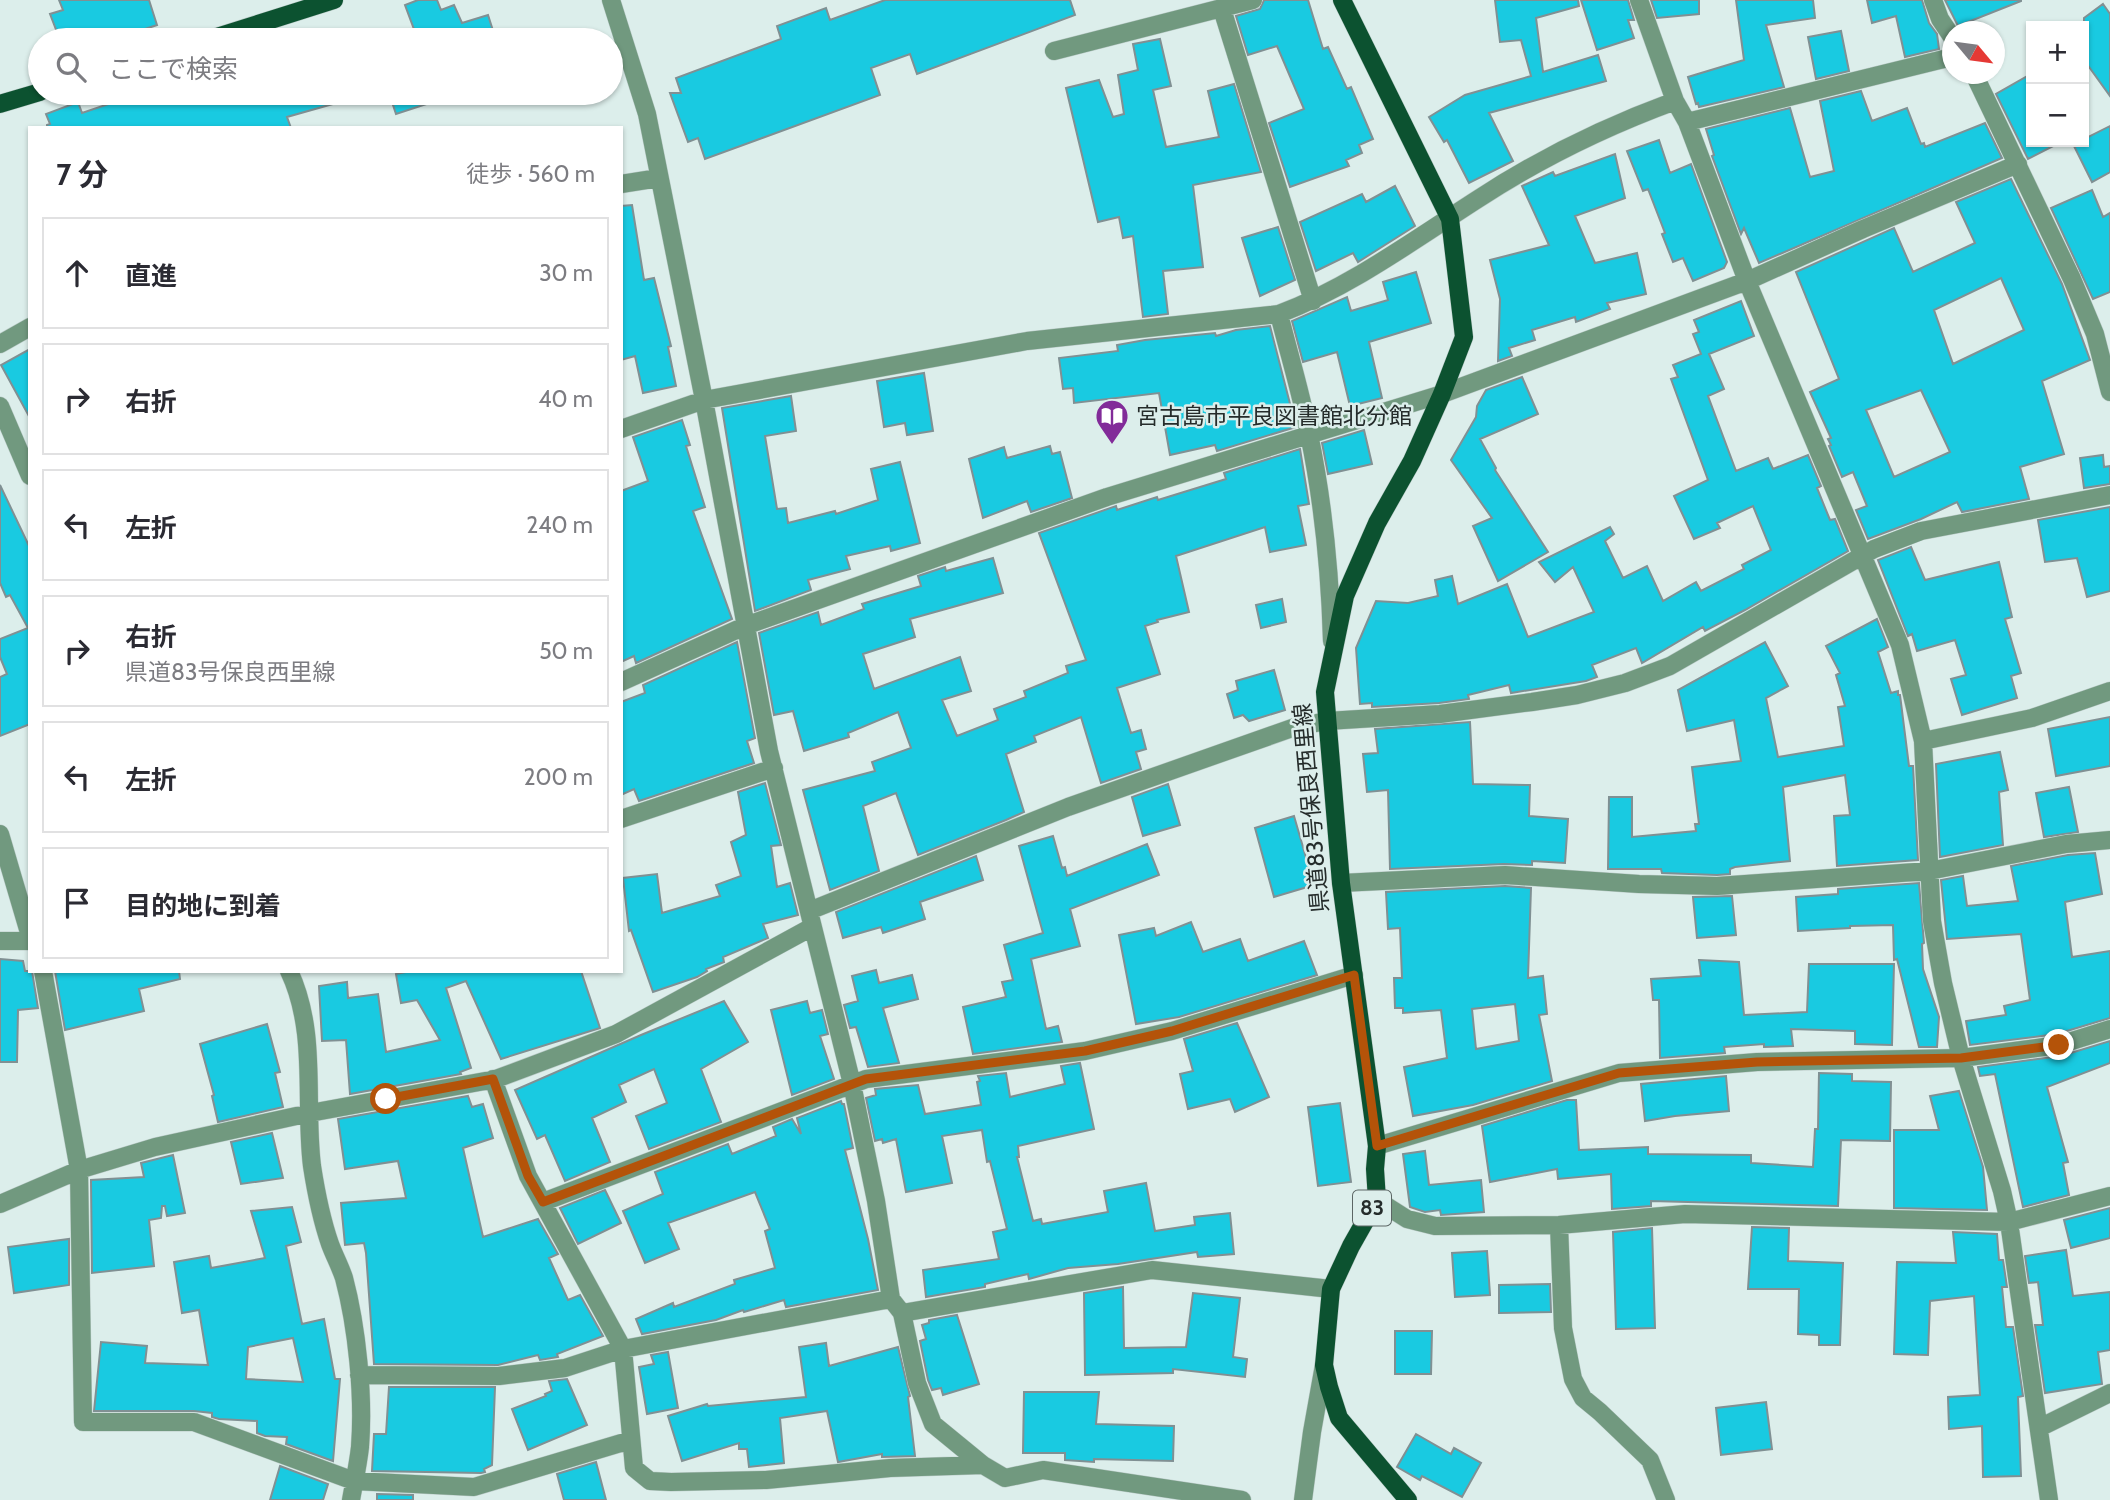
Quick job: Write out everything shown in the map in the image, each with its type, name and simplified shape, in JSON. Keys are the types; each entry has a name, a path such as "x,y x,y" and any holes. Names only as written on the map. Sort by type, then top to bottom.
{"main road":[{"path":"245,28 334,0"},
{"name":"県道83号保良西里線","path":"1342,0 1450,219 1464,337 1412,461 1377,523 1345,596 1325,692 1341,883 1377,1146 1377,1200"},
{"path":"0,104 28,96"},
{"name":"83","path":"1377,1200 1331,1289 1324,1365 1339,1418 1408,1500"}],"street":[{"path":"611,0 620,28"},
{"path":"1054,51 1253,0"},
{"path":"1639,0 1675,101 1687,122 1747,281 1900,645 1923,741 1932,921 1961,1058 2002,1191 2049,1500"},
{"path":"1933,0 1942,22"},
{"path":"1222,9 1313,301"},
{"path":"623,38 647,114 774,768 852,1084 897,1306 917,1383 933,1424 983,1465 1005,1478 1043,1470 1242,1500"},
{"path":"1687,122 1942,59"},
{"path":"1978,84 2072,279 2090,323 2110,392"},
{"path":"623,428 704,400 1027,341 1279,314 1313,301 1562,150 1642,113 1675,101"},
{"path":"623,681 745,626 1107,497 1442,394 1747,281 2018,164"},
{"path":"623,184 659,178"},
{"path":"1279,314 1309,434 1324,530 1333,651"},
{"path":"0,344 28,328"},
{"path":"0,405 28,471"},
{"path":"0,1204 79,1170 155,1147 310,1113 496,1079 616,1034 811,919 1068,807 1295,727 1327,721 1466,710 1577,695 1625,683 1681,660 1874,549 1921,531 2110,495"},
{"path":"1923,741 2032,718 2110,691"},
{"path":"623,818 774,768"},
{"path":"0,834 28,932"},
{"path":"1341,883 1505,875 1717,886 1929,871 2066,844 2110,840"},
{"path":"0,941 28,939"},
{"path":"43,973 79,1170 83,1422 194,1422 354,1481 474,1487 631,1440"},
{"path":"290,973 304,1018 312,1161 318,1202 343,1275 354,1321 359,1375 360,1446 351,1500"},
{"path":"543,1202 866,1079 1085,1051 1172,1031 1354,975"},
{"path":"1377,1146 1619,1073 1757,1062 1961,1058 2059,1045 2110,1029"},
{"path":"493,1079 528,1176 623,1349 634,1468 650,1481 766,1480 890,1468 983,1465"},
{"path":"1377,1200 1407,1219 1435,1226 1559,1225 1685,1214 2008,1222 2110,1196"},
{"path":"1559,1225 1563,1328 1573,1379 1583,1398 1650,1460 1666,1500"},
{"path":"359,1375 499,1376 565,1368 623,1349 1152,1270 1331,1289"},
{"path":"1303,1500 1324,1365"},
{"path":"2039,1428 2110,1393"}],"building":[{"path":"59,0 149,0 157,25 148,28 55,28 50,14 63,10"},
{"path":"418,0 437,0 441,10 454,5 462,23 488,15 492,28 414,28 405,5"},
{"path":"885,0 1070,0 1075,15 917,74 910,54 871,68 880,95 705,159 698,138 688,142 670,93 681,93 676,78 781,39 777,26 826,8 830,20"},
{"path":"1264,0 1308,0 1323,49 1328,47 1347,89 1351,87 1373,139 1359,145 1362,153 1346,160 1349,166 1290,187 1269,123 1304,109 1277,46 1248,55 1236,16 1260,9"},
{"path":"1495,0 1578,0 1579,6 1536,18 1543,72 1598,55 1606,81 1489,113 1513,161 1469,183 1447,140 1444,142 1429,117 1465,95 1531,76 1521,40 1500,42"},
{"path":"1581,0 1628,0 1634,20 1628,20 1634,38 1597,50"},
{"path":"1651,0 1699,0 1699,14 1657,18"},
{"path":"1736,0 1813,0 1815,18 1766,25 1784,87 1699,107 1688,77 1744,60"},
{"path":"1867,0 1922,0 1929,23 1937,34 1939,49 1905,57 1896,16 1872,23"},
{"path":"1945,0 2021,0 1971,21 1956,21"},
{"path":"2103,4 2110,14 2110,96 2089,67 2089,21 2084,21 2084,18"},
{"path":"1841,31 1849,71 1816,79 1808,37"},
{"path":"1160,39 1171,86 1153,90 1166,147 1219,137 1208,91 1234,84 1261,172 1193,185 1203,267 1163,271 1168,314 1143,317 1133,236 1123,238 1119,217 1098,222 1066,88 1099,80 1113,117 1124,114 1118,75 1138,70 1133,44"},
{"path":"2026,77 2026,147 2051,147 2028,159 1996,94"},
{"path":"1861,91 1872,121 1907,108 1921,144 1924,143 1925,147 1985,123 2002,158 1759,263 1744,228 1741,234 1712,156 1714,155 1706,129 1790,108 1810,177 1834,171 1820,101"},
{"path":"70,105 79,105 82,113 106,105 329,105 287,117 290,126 47,126 50,124 46,114"},
{"path":"393,105 424,105 396,114"},
{"path":"2110,126 2110,172 2092,182 2074,147 2089,147 2089,136"},
{"path":"1659,140 1670,173 1691,164 1727,262 1724,268 1693,281 1683,258 1673,262 1648,189 1643,191 1627,151"},
{"path":"1615,154 1625,198 1575,216 1595,263 1637,253 1646,294 1607,303 1610,309 1576,322 1575,317 1532,330 1535,340 1509,348 1512,356 1498,361 1500,299 1490,260 1549,245 1522,186 1553,172 1555,176"},
{"path":"2011,179 2062,284 2090,360 2042,381 2064,454 2020,467 2029,499 1962,512 1957,502 1868,539 1856,510 1867,506 1853,472 1842,477 1829,446 1831,445 1828,439 1831,438 1810,392 1839,379 1796,272 1894,228 1913,272 1975,243 1956,202","holes":["2001,278 2024,330 1953,364 1934,310","1921,390 1950,452 1894,477 1866,410"]},
{"path":"1395,186 1415,226 1358,262 1353,253 1316,271 1300,222 1362,194 1366,202"},
{"path":"2092,190 2103,217 2110,213 2110,292 2093,299 2051,208"},
{"path":"632,205 644,280 654,278 671,346 668,347 676,386 643,393 635,356 623,359 623,206"},
{"path":"1278,227 1295,280 1260,296 1242,238"},
{"path":"1416,272 1431,323 1369,342 1382,398 1350,406 1337,352 1303,362 1292,321 1347,297 1351,311 1388,300 1383,282"},
{"path":"1741,301 1754,336 1709,354 1724,389 1708,396 1736,471 1768,458 1773,469 1808,455 1821,486 1817,488 1830,520 1835,519 1848,551 1745,610 1705,631 1703,627 1642,663 1636,648 1592,665 1597,677 1586,681 1511,693 1509,685 1468,695 1469,699 1439,703 1372,707 1372,703 1360,704 1356,648 1376,601 1408,603 1438,596 1435,580 1452,576 1458,604 1507,584 1528,637 1594,612 1573,567 1555,582 1539,562 1610,527 1614,534 1605,541 1623,578 1647,566 1663,601 1696,582 1701,591 1744,569 1742,565 1771,550 1753,506 1717,523 1720,528 1694,539 1674,496 1708,480 1671,379 1678,377 1673,365 1701,354 1693,334 1699,332 1694,320"},
{"path":"1270,326 1296,427 1217,451 1215,445 1170,455 1159,393 1074,403 1073,388 1063,389 1059,358 1118,351 1117,345 1145,340 1215,333 1216,336 1236,330"},
{"path":"28,350 28,414 1,365"},
{"path":"924,373 933,431 907,435 905,423 884,427 877,381"},
{"path":"1522,377 1538,414 1480,439 1495,470 1548,552 1498,581 1473,526 1492,518 1451,460 1476,417 1477,406 1486,390"},
{"path":"791,396 796,431 765,436 777,509 786,508 788,523 835,511 836,514 878,500 871,469 900,462 920,543 891,551 890,546 846,556 850,569 808,580 811,590 755,611 722,408"},
{"path":"682,420 690,445 686,446 705,507 693,511 732,619 636,663 634,656 623,661 623,490 648,481 633,437"},
{"path":"1364,430 1372,464 1328,474 1322,443"},
{"path":"1050,446 1052,454 1060,452 1072,498 1031,512 1027,501 983,518 969,459 1004,447 1007,458"},
{"path":"1300,449 1309,504 1298,506 1306,545 1270,552 1265,527 1176,556 1189,612 1145,626 1160,674 1117,688 1131,733 1141,730 1146,749 1136,752 1141,769 1101,783 1081,717 1034,736 1036,742 1006,754 1024,812 1006,820 918,855 896,793 863,806 879,871 830,890 803,790 875,771 872,762 911,748 898,712 848,733 849,737 804,751 793,711 774,715 759,633 818,612 821,625 864,609 862,604 921,586 918,576 945,567 946,571 993,558 1003,593 910,619 915,637 863,654 874,689 960,657 971,691 942,700 957,736 998,720 994,709 1026,697 1024,691 1068,673 1066,666 1086,660 1039,533 1116,506 1117,510 1157,497 1158,500 1226,479 1224,473"},
{"path":"2103,455 2104,467 2110,466 2110,484 2084,488 2080,458"},
{"path":"0,485 28,544 28,628 10,595 6,597 0,583"},
{"path":"2110,507 2110,591 2087,597 2077,558 2045,562 2038,520"},
{"path":"1911,547 1925,580 1999,562 2012,617 2005,619 2021,673 2011,676 2017,698 1962,715 1951,679 1966,675 1955,640 1917,651 1912,634 1908,636 1878,560"},
{"path":"1282,599 1286,622 1261,628 1256,605"},
{"path":"1877,619 1888,647 1878,652 1891,693 1898,691 1900,695 1909,766 1913,766 1918,860 1837,866 1834,816 1850,815 1845,775 1783,787 1790,861 1735,867 1730,869 1730,874 1717,875 1662,873 1661,869 1608,869 1609,797 1632,797 1632,837 1696,831 1695,824 1699,824 1692,767 1741,761 1734,720 1687,731 1678,690 1765,642 1788,686 1766,698 1778,757 1844,746 1838,707 1845,706 1836,675 1840,673 1826,646"},
{"path":"28,628 28,725 0,736 0,677 7,674 0,657 0,639"},
{"path":"737,642 755,738 747,741 754,763 639,801 634,789 623,794 623,701 645,693 643,685"},
{"path":"1274,670 1285,710 1249,721 1243,715 1234,718 1227,694 1238,690 1236,681"},
{"path":"2110,717 2110,766 2056,776 2048,729"},
{"path":"1470,722 1473,784 1530,785 1529,816 1568,819 1565,863 1532,861 1532,865 1390,869 1388,790 1367,792 1363,754 1378,753 1375,729"},
{"path":"2000,752 2008,790 1999,792 2003,845 1940,857 1936,764"},
{"path":"765,783 781,845 771,846 777,887 790,883 798,915 763,924 768,938 723,957 724,962 706,969 707,971 697,977 653,992 631,930 629,931 623,878 657,874 662,913 720,896 716,885 741,876 731,842 746,835 738,792"},
{"path":"1168,784 1180,825 1143,836 1132,797"},
{"path":"2069,787 2078,832 2044,837 2036,793"},
{"path":"1294,816 1314,885 1274,897 1255,828"},
{"path":"1053,836 1067,876 1147,844 1159,875 1070,909 1080,946 1031,959 1046,1029 1058,1026 1062,1042 973,1054 963,1007 1006,997 1002,982 1013,980 1004,945 1043,933 1019,846"},
{"path":"2095,853 2102,894 2065,902 2072,957 2110,951 2110,1018 2057,1034 1970,1045 1966,1021 2006,1015 2004,1006 2030,1000 2021,934 1947,939 1941,880 1963,876 1967,906 2018,901 2011,866 2068,855"},
{"path":"976,856 983,880 920,902 925,919 883,933 881,927 843,938 836,912"},
{"path":"1919,883 1924,943 1923,969 1939,1017 1937,1047 1919,1047 1897,959 1894,960 1893,925 1798,931 1796,897 1838,894 1838,889"},
{"path":"1505,886 1531,888 1528,978 1543,976 1547,1014 1539,1015 1552,1081 1473,1105 1413,1116 1404,1067 1447,1058 1441,1010 1403,1013 1403,1008 1395,1008 1394,978 1402,978 1400,928 1388,929 1386,892","holes":["1515,1004 1519,1041 1476,1049 1472,1009"]},
{"path":"1732,896 1736,935 1697,938 1693,897"},
{"path":"1191,922 1203,952 1240,939 1248,961 1304,941 1317,975 1179,1017 1136,1024 1119,935 1154,928 1156,936"},
{"path":"0,959 23,961 25,971 32,973 38,1008 18,1010 17,1062 0,1062"},
{"path":"1699,960 1739,962 1744,1015 1807,1012 1809,964 1894,964 1892,1045 1855,1044 1855,1031 1791,1029 1793,1046 1764,1047 1764,1044 1724,1047 1725,1053 1660,1058 1659,1000 1653,1000 1651,979 1701,976"},
{"path":"876,970 879,983 912,975 918,999 883,1008 899,1063 868,1067 856,1027 850,1028 844,1005 858,1001 852,976"},
{"path":"55,973 179,973 180,979 139,989 144,1011 65,1030"},
{"path":"582,973 600,1028 501,1059 466,981 446,988 471,1068 460,1072 461,1074 350,1094 346,1040 322,1041 319,986 347,982 348,998 378,994 386,1052 440,1040 417,1000 401,1003 396,974"},
{"path":"724,1001 748,1042 701,1069 721,1122 649,1149 636,1116 667,1103 654,1069 619,1085 626,1102 592,1118 610,1162 565,1181 545,1135 537,1139 515,1090"},
{"path":"807,1001 810,1013 822,1010 828,1034 820,1036 834,1079 792,1095 771,1010"},
{"path":"1237,1023 1269,1097 1235,1112 1230,1099 1188,1109 1180,1074 1193,1071 1184,1039"},
{"path":"267,1024 280,1072 275,1073 283,1107 218,1122 212,1096 214,1095 200,1044"},
{"path":"2110,1041 2110,1063 2047,1087 2068,1162 2063,1163 2069,1195 2023,1207 1995,1074 1980,1076 1978,1067 2061,1056"},
{"path":"1080,1063 1094,1129 1018,1146 1017,1157 1033,1221 1041,1219 1042,1224 1108,1212 1104,1191 1146,1183 1155,1231 1195,1225 1194,1217 1230,1213 1234,1254 1198,1257 1197,1252 1118,1264 1068,1268 1029,1279 1028,1274 985,1284 985,1287 926,1297 923,1270 999,1259 993,1232 1007,1229 990,1161 987,1162 982,1130 942,1136 952,1183 906,1192 896,1139 883,1143 882,1139 875,1141 866,1098 876,1095 875,1089 918,1085 925,1114 981,1105 978,1076 1006,1073 1010,1097 1065,1084 1061,1066"},
{"path":"1819,1073 1852,1074 1852,1081 1891,1082 1890,1141 1841,1140 1838,1206 1651,1201 1651,1206 1612,1209 1611,1174 1558,1179 1557,1169 1490,1182 1482,1126 1567,1100 1576,1100 1579,1150 1648,1147 1648,1154 1751,1155 1751,1163 1813,1167 1815,1129 1818,1129"},
{"path":"1726,1076 1729,1111 1645,1121 1641,1084"},
{"path":"1959,1091 1983,1167 1987,1210 1894,1208 1894,1130 1939,1130 1930,1096"},
{"path":"468,1096 472,1107 483,1104 493,1138 463,1148 483,1237 538,1219 558,1254 549,1258 568,1300 580,1295 603,1336 557,1354 558,1357 540,1360 538,1355 498,1365 374,1364 364,1243 345,1245 341,1203 406,1198 398,1161 345,1169 338,1119"},
{"path":"841,1101 844,1104 853,1148 845,1150 878,1290 786,1307 784,1300 716,1320 642,1334 636,1319 673,1303 674,1307 735,1284 734,1280 775,1268 765,1231 770,1229 755,1192 668,1223 679,1249 645,1263 623,1211 663,1194 655,1172 728,1144 732,1154 776,1136 773,1127 792,1119 801,1134 797,1118"},
{"path":"1340,1103 1351,1182 1318,1186 1308,1107"},
{"path":"272,1133 283,1178 241,1184 231,1142"},
{"path":"1425,1151 1429,1185 1481,1180 1484,1212 1441,1215 1440,1210 1425,1212 1410,1207 1403,1154"},
{"path":"173,1155 185,1213 167,1216 165,1206 162,1206 161,1218 149,1220 154,1266 92,1273 91,1180 144,1177 141,1163"},
{"path":"605,1190 621,1223 578,1244 560,1208"},
{"path":"292,1207 301,1242 286,1246 302,1324 324,1319 335,1379 340,1379 333,1461 286,1444 287,1437 257,1433 257,1421 219,1419 212,1417 212,1413 194,1411 94,1411 101,1342 147,1346 145,1363 208,1365 199,1310 182,1313 174,1262 209,1256 211,1268 265,1258 251,1211","holes":["293,1338 303,1382 246,1379 248,1347"]},
{"path":"2110,1208 2110,1238 2071,1248 2064,1220"},
{"path":"1752,1227 1789,1228 1788,1261 1843,1263 1840,1345 1819,1345 1819,1335 1798,1334 1799,1289 1748,1289"},
{"path":"1652,1228 1655,1328 1616,1329 1613,1232"},
{"path":"1953,1232 1997,1234 1999,1260 2003,1260 2007,1287 2002,1287 2006,1327 2013,1327 2023,1396 2018,1397 2021,1476 1983,1477 1982,1426 1949,1429 1948,1397 1980,1395 1974,1296 1930,1301 1928,1355 1894,1354 1897,1262 1956,1263"},
{"path":"69,1239 69,1285 14,1293 8,1247"},
{"path":"2066,1250 2073,1296 2110,1292 2110,1350 2098,1352 2102,1384 2045,1393 2035,1325 2043,1325 2038,1282 2029,1283 2025,1256"},
{"path":"1487,1251 1490,1295 1455,1297 1452,1253"},
{"path":"1550,1284 1551,1312 1499,1313 1499,1285"},
{"path":"1123,1287 1124,1348 1186,1347 1193,1293 1240,1298 1233,1357 1247,1359 1245,1377 1173,1369 1173,1373 1085,1375 1084,1293"},
{"path":"957,1315 979,1384 943,1395 941,1388 932,1390 928,1380 920,1341 926,1339 922,1325 929,1323 929,1320"},
{"path":"1395,1331 1432,1331 1431,1374 1395,1374"},
{"path":"826,1343 829,1366 898,1347 910,1396 915,1456 882,1457 882,1454 838,1462 827,1411 780,1418 784,1463 749,1467 747,1449 739,1449 739,1443 682,1461 668,1416 707,1404 806,1397 799,1347"},
{"path":"668,1352 678,1408 647,1414 639,1367 654,1364 651,1355"},
{"path":"567,1379 587,1425 528,1450 512,1409 546,1396 545,1394 552,1391 549,1381"},
{"path":"389,1387 495,1387 492,1465 481,1473 372,1471 374,1434 386,1434"},
{"path":"1024,1392 1099,1392 1096,1424 1174,1426 1173,1461 1094,1459 1094,1462 1065,1460 1065,1453 1023,1453"},
{"path":"1766,1402 1772,1449 1721,1455 1716,1408"},
{"path":"1416,1434 1451,1454 1454,1448 1481,1463 1462,1497 1422,1476 1420,1480 1397,1467"},
{"path":"596,1462 606,1500 564,1500 557,1474"},
{"path":"280,1466 328,1484 323,1500 270,1500"},
{"path":"377,1494 413,1495 413,1500 377,1500"}],"place":[{"name":"宮古島市平良図書館北分館","path":"1112,446"}],"route":[{"path":"386,1099 493,1079 528,1176 543,1202 866,1079 1085,1051 1172,1031 1354,975 1377,1146 1619,1073 1757,1062 1961,1058 2059,1045"}]}
